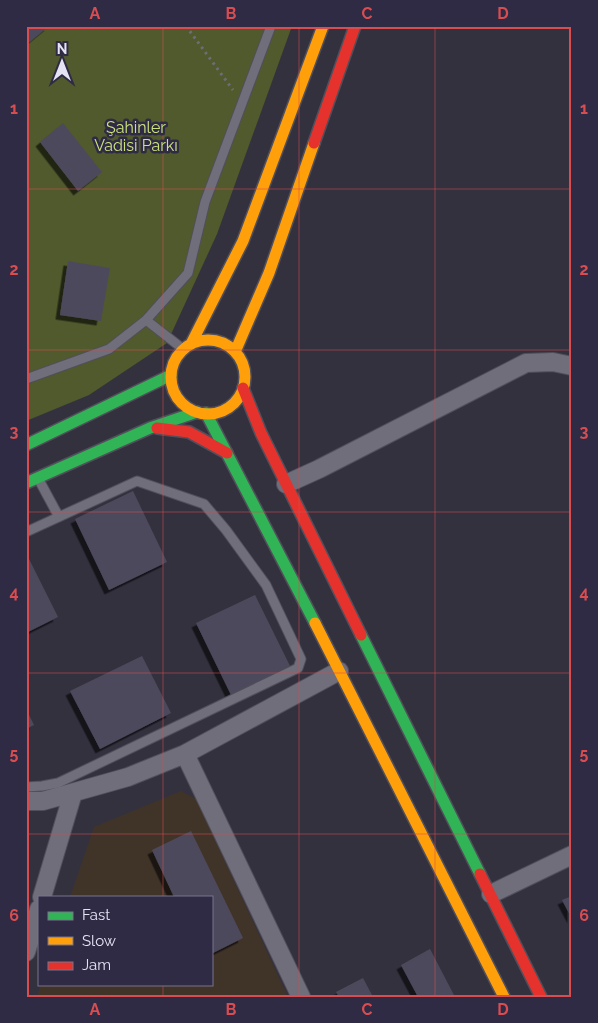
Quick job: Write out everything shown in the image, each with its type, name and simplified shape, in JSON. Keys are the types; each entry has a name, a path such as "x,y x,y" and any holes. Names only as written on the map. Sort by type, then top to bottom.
{"street":[{"path":"187,346 200,341 210,340 228,346 236,352 241,360 245,379 243,388 233,404 225,410 216,413 201,412 188,408 180,401 172,384 171,375 177,357 187,346 244,241 323,26"},
{"path":"236,352 269,273 355,26"},
{"path":"286,484 526,363 553,362 572,366"},
{"path":"26,446 171,375"},
{"path":"243,388 261,433 541,997"},
{"path":"26,483 150,428 201,412"},
{"path":"201,412 227,453 504,997"},
{"path":"150,428 189,432 227,453"},
{"path":"26,801 43,801 128,777 185,754 339,671"},
{"path":"185,754 301,997"},
{"path":"42,896 72,793"},
{"path":"491,894 572,855"},
{"path":"26,952 38,912"}],"lane":[{"path":"26,379 109,349 146,320 188,274 205,202 271,26"},
{"path":"146,320 187,346"},
{"path":"38,478 59,517"},
{"path":"26,532 137,481 204,504 242,550 266,585 300,659 298,668 67,778 50,785 26,787"}],"path":[{"path":"186,26 243,103"}],"shaded area":[{"path":"181,791 196,799 288,997 37,997 40,986 212,986 212,896 70,896 94,827"}],"green space":[{"name":"Şahinler Vadisi Parkı","path":"26,26 292,26 217,234 167,343 89,395 26,421"}],"building":[{"path":"26,26 49,26 26,45"},
{"path":"63,123 102,172 78,191 40,142"},
{"path":"68,261 110,268 101,321 60,315"},
{"path":"133,491 167,562 109,590 75,519"},
{"path":"26,553 58,617 26,633"},
{"path":"255,595 290,666 231,695 196,623"},
{"path":"142,656 171,713 100,749 70,691"},
{"path":"26,709 34,725 26,729"},
{"path":"191,831 243,938 212,954 212,896 174,896 152,850"},
{"path":"572,896 572,919 562,900"},
{"path":"430,949 455,997 418,997 401,965"},
{"path":"363,978 373,997 339,997 336,992"}],"traffic: fast":[{"path":"26,445 171,375"},
{"path":"26,483 150,428 197,412"},
{"path":"206,413 315,623"},
{"path":"361,635 480,874"}],"traffic: slow":[{"path":"191,344 243,241 323,26"},
{"path":"235,352 269,273 314,143"},
{"path":"208,340 222,343 234,351 242,363 245,377 242,391 234,403 222,411 208,414 194,411 182,403 174,391 171,377 174,363 182,351 194,343 208,340"},
{"path":"315,623 504,997"}],"traffic: jam":[{"path":"314,143 355,26"},
{"path":"243,388 261,433 361,635"},
{"path":"157,428 189,432 227,453"},
{"path":"480,874 541,997"}]}
